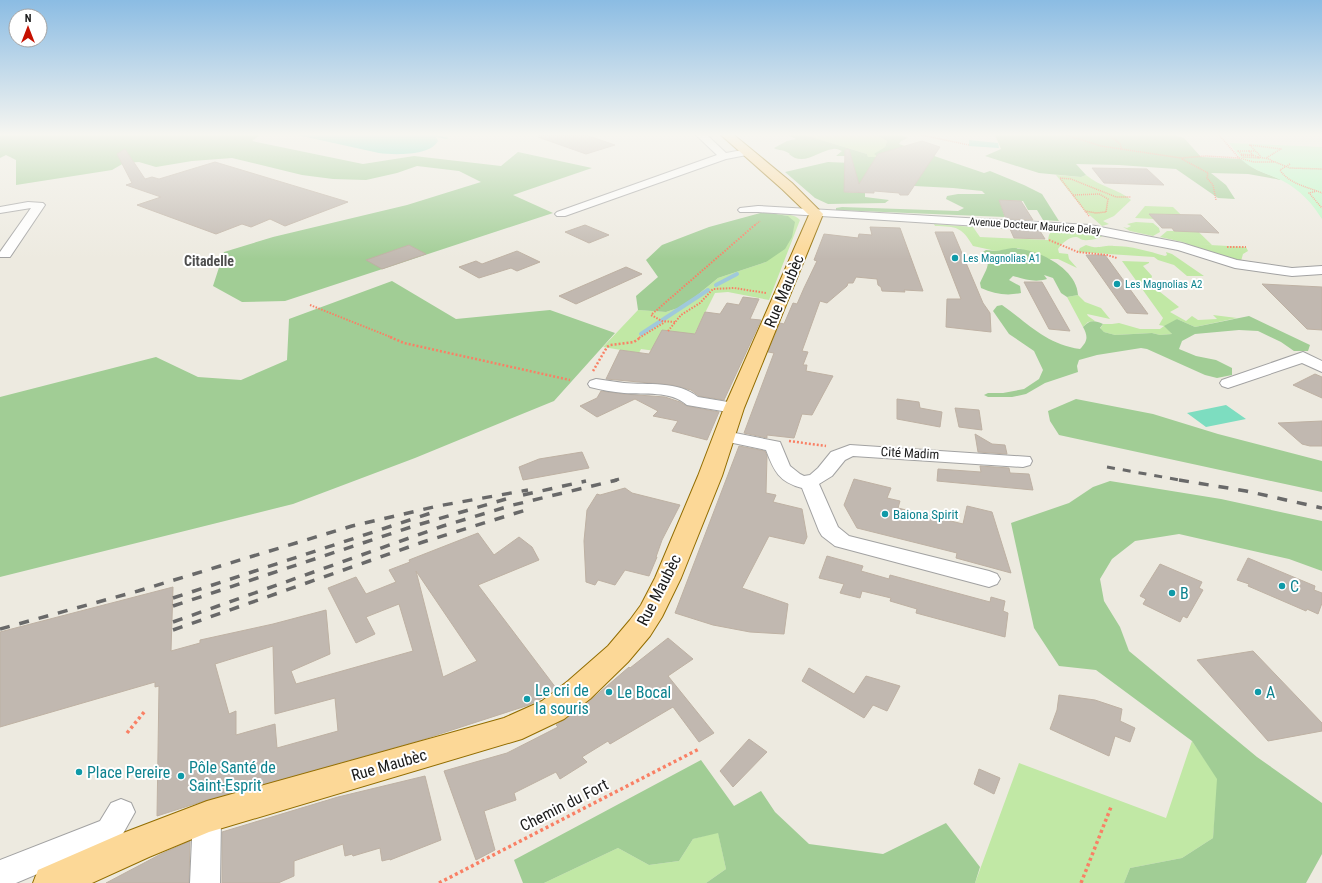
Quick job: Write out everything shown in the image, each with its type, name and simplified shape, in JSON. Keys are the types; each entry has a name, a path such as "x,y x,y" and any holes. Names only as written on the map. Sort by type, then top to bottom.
{"main road":[{"path":"776,176 816,214"},
{"name":"Rue Maubèc","path":"51,883 130,848 207,817 510,730 553,710 579,690 618,654 640,628 652,610 668,578 725,436 734,408 816,214"}],"street":[{"path":"561,214 667,176"},
{"path":"0,210 28,205 39,205 6,254"},
{"name":"Avenue Docteur Maurice Delay","path":"744,210 758,209 816,214 1033,224 1090,229 1154,241 1235,264 1292,272 1322,270"},
{"path":"1228,384 1303,357 1322,367"},
{"path":"596,384 624,388 662,389 687,396 693,401 734,408"},
{"path":"725,436 774,446 782,468 793,478 803,482 809,482 816,479 825,472 838,456 850,450"},
{"name":"Cité Madim","path":"850,450 1023,461"},
{"path":"809,482 829,531 842,541 989,579"},
{"path":"0,875 110,830 121,812"},
{"path":"205,883 207,817"}],"path":[{"path":"1207,176 1207,178 1214,185 1216,200"},
{"path":"1286,176 1296,183 1322,193"},
{"path":"1089,217 1060,178 1071,178 1116,197 1131,197"},
{"path":"1318,191 1309,193 1322,208"},
{"path":"1073,195 1099,194 1108,199 1106,212 1096,213 1085,211"},
{"path":"675,322 657,320 651,315 765,216"},
{"path":"1049,240 1078,252 1107,255 1117,258"},
{"path":"668,331 681,316 700,303 713,289 734,288 773,294"},
{"path":"310,305 404,344 570,380"},
{"path":"610,345 634,342 665,322"},
{"path":"765,443 774,439 850,450"},
{"path":"127,733 145,712"},
{"name":"Chemin du Fort","path":"439,883 699,749"},
{"path":"1082,883 1111,807"}],"green space":[{"path":"16,176 72,176 16,185"},
{"path":"311,176 383,176 366,180 333,179"},
{"path":"469,176 568,176 513,195 553,213 285,301 242,302 213,286 224,252 273,237 407,205 481,182"},
{"path":"790,176 1003,176 1042,194 1059,221 1043,220 1037,210 1028,210 1023,201 999,200 1005,217 836,210 836,208 842,207 958,211 964,208 946,199 947,196 958,194 985,194 982,191 953,188 895,185 845,192 865,193 865,197 889,200 885,203 828,204 815,198"},
{"path":"1057,176 1088,176 1121,193 1131,200 1114,216 1103,221 1109,224 1102,226 1085,211"},
{"path":"1186,176 1215,176 1226,185 1235,199 1218,198"},
{"path":"1261,176 1273,176 1282,180"},
{"path":"1271,176 1322,176 1322,219 1310,202 1283,181"},
{"path":"1145,206 1173,207 1212,245 1192,244 1246,247 1248,251 1243,254 1241,261 1178,242 1187,243 1160,237 1167,231 1182,231 1166,214 1149,214 1154,219 1135,218"},
{"path":"764,212 788,216 795,222 792,237 785,249 766,262 718,278 684,306 666,312 638,310 636,296 658,277 646,260 662,245 709,227"},
{"path":"777,214 792,215 800,220 769,300 728,292 715,293 684,355 641,349 639,353 603,347 638,310 666,312 684,306 718,278 766,262 788,216"},
{"path":"1136,222 1153,223 1159,228 1160,232 1153,236 1130,231 1123,227 1127,228 1131,226 1127,224"},
{"path":"934,224 973,227 980,237 1048,240 1052,230 1105,234 1098,238 1089,240 1074,237 1066,240 1058,249 1059,253 1068,254 1069,259 1077,268 1058,259 1049,259 1018,248 996,251 973,246 962,231 954,227 935,226"},
{"path":"1086,245 1094,247 1127,247 1165,256 1167,255 1166,252 1172,254 1204,276 1187,276 1174,265 1158,260 1154,257 1078,252 1080,248"},
{"path":"1012,248 1032,252 1054,261 1071,276 1076,285 1078,295 1067,297 1061,293 1053,278 1044,275 1047,279 1038,281 1013,276 1009,280 1020,286 1021,293 1001,294 981,288 980,283 988,263 983,252 986,250 996,251"},
{"path":"1122,261 1149,262 1143,266 1152,276 1150,284 1179,307 1170,312 1186,321 1192,316 1198,320 1217,319 1213,315 1237,318 1195,327 1177,319 1168,329 1172,334 1160,335 1152,333 1115,335 1104,332 1100,329 1103,324 1119,323 1140,329 1160,329 1164,326 1159,325 1163,318"},
{"path":"392,281 456,319 550,310 615,333 554,401 415,458 293,504 0,577 0,397 156,357 198,377 241,380 287,360 289,319"},
{"path":"1078,295 1085,302 1101,308 1110,319 1087,314 1095,321 1088,322 1083,327 1067,297"},
{"path":"1002,305 1047,338 1057,343 1080,349 1085,343 1086,338 1086,333 1083,327 1092,321 1103,324 1100,328 1104,332 1115,335 1152,333 1160,335 1172,334 1164,326 1177,319 1195,327 1249,316 1310,345 1308,351 1294,351 1281,342 1258,331 1239,330 1195,334 1182,341 1179,349 1196,356 1216,360 1232,368 1232,375 1217,378 1205,375 1147,349 1141,348 1097,355 1079,360 1077,366 1078,372 1045,383 1026,394 1012,397 988,397 984,395 988,393 1003,393 1024,389 1039,379 1043,370 1034,351 1009,334 993,311 997,306"},
{"path":"1076,399 1153,414 1218,434 1322,461 1322,492 1059,435 1050,421 1048,411"},
{"path":"1226,405 1246,419 1206,427 1187,413"},
{"path":"1110,481 1221,499 1322,521 1322,571 1289,559 1179,534 1135,541 1112,559 1100,579 1104,601 1120,627 1129,651 1257,757 1322,803 1322,854 1306,883 1124,883 1130,868 1182,858 1213,838 1217,779 1192,741 1096,670 1059,666 1034,628 1011,523 1069,503 1093,487"},
{"path":"1192,741 1218,779 1213,838 1182,858 1130,868 1124,883 975,883 1019,763 1166,818"},
{"path":"701,760 734,806 761,791 775,812 809,844 883,854 946,823 980,867 975,883 706,883 726,869 718,833 693,839 679,861 649,865 618,848 544,883 523,883 514,860"},
{"path":"718,832 726,869 706,883 544,883 618,848 649,865 679,861 693,839"}],"building":[{"path":"128,176 143,176 145,179 152,177 159,179 168,176 262,176 348,202 285,226 270,219 251,227 242,224 216,234 137,205 161,197 126,185 132,183"},
{"path":"844,176 857,176 859,184 864,176 921,176 908,195 874,191 874,193 844,192"},
{"path":"1099,176 1155,176 1164,185 1104,183"},
{"path":"999,200 1021,201 1033,220 1006,219"},
{"path":"1149,214 1201,215 1219,233 1174,231 1172,228 1162,228"},
{"path":"585,225 609,235 589,243 565,232"},
{"path":"870,227 900,228 923,291 882,291 881,287 878,285 877,279 856,277 853,283 848,283 847,286 827,303 820,301 802,351 808,352 803,365 807,365 806,371 833,376 812,415 802,414 794,438 767,435 767,438 744,433 774,353 768,352 780,323 784,324 793,303 797,304 817,261 814,260 824,234 858,238 859,234 872,235"},
{"path":"1010,229 1040,231 1045,239 1014,238"},
{"path":"935,232 953,232 983,303 990,313 991,332 946,327 947,299 961,299"},
{"path":"409,245 426,254 382,269 366,260"},
{"path":"517,251 540,262 517,271 511,268 479,278 459,267 476,261 482,264"},
{"name":"Les Magnolias A2","path":"1086,255 1105,255 1148,314 1127,313"},
{"path":"626,267 642,274 576,304 559,296"},
{"path":"1024,282 1042,282 1070,331 1049,329"},
{"path":"1262,284 1322,287 1322,330 1307,329"},
{"path":"743,297 759,299 750,319 761,320 724,400 699,396 691,390 672,385 606,379 620,350 649,354 662,330 695,334 705,312 720,314 727,303 739,305"},
{"path":"1315,374 1322,377 1322,398 1293,385"},
{"path":"601,391 665,397 687,406 719,412 707,440 672,431 678,421 653,416 658,411 635,399 597,417 580,406 597,398"},
{"path":"897,399 919,402 920,408 942,412 940,427 897,419"},
{"path":"955,408 979,410 982,430 959,427"},
{"path":"1322,421 1322,446 1302,444 1278,423"},
{"path":"975,434 992,444 1005,445 1007,454 978,452"},
{"path":"739,446 765,451 767,456 766,493 776,495 773,502 802,509 807,537 804,544 769,536 742,588 788,604 784,634 750,632 713,625 675,613"},
{"path":"582,452 589,468 523,480 519,467 539,459"},
{"path":"980,466 1009,468 1010,473 1029,474 1033,490 937,481 938,469 981,472"},
{"path":"854,479 891,488 887,498 900,501 898,508 963,524 967,506 992,512 1011,573 956,558 957,553 857,528 844,505"},
{"path":"625,488 632,493 680,505 662,540 649,576 625,570 615,585 598,580 595,585 586,582 584,541 587,510 597,494 600,495"},
{"path":"478,533 494,555 519,537 532,547 539,560 478,585 556,688 546,696 529,705 421,740 207,800 157,816 159,686 155,687 155,682 0,727 0,632 173,587 171,651 200,643 200,640 273,624 326,610 330,654 291,671 296,684 413,651 399,604 366,617 375,634 356,643 328,588 356,577 366,594 396,582 389,570 410,562 409,560","holes":["416,571 477,661 443,677 438,657","273,646 275,714 335,698 338,731 277,748 275,724 236,735 236,711 229,714 215,664"]},
{"path":"827,556 863,566 861,571 889,579 890,575 990,602 991,597 1005,601 1003,611 1008,613 1005,637 916,613 917,609 890,601 891,598 862,591 860,598 840,593 844,584 819,578"},
{"name":"C","path":"1248,558 1315,586 1314,590 1322,593 1322,603 1318,614 1307,609 1306,611 1248,586 1249,584 1237,580"},
{"name":"B","path":"1160,564 1202,582 1199,588 1203,590 1187,618 1183,616 1180,622 1143,604 1146,599 1140,596"},
{"path":"668,638 693,659 668,676 714,733 699,742 673,707 610,744 608,741 582,757 587,762 560,779 556,772 514,793 516,800 484,811 495,850 476,860 444,771 507,753 558,727 556,725 578,711 629,667 630,668"},
{"name":"A","path":"1253,651 1322,723 1322,731 1268,741 1197,660"},
{"path":"809,668 854,694 866,676 900,686 887,711 873,705 864,718 802,681"},
{"path":"1059,695 1095,700 1122,709 1120,721 1135,728 1130,742 1115,736 1109,756 1050,729 1057,710"},
{"path":"749,739 767,752 733,787 720,771"},
{"path":"979,769 1000,778 994,794 974,784"},
{"path":"425,776 441,840 390,860 382,861 380,848 353,856 352,854 345,856 343,844 294,861 294,876 278,883 222,883 222,832 338,797"},
{"path":"190,841 189,883 106,883 161,854"}],"waterway":[{"path":"716,285 737,274"},
{"path":"641,334 708,290"}],"railway":[{"path":"1107,467 1184,481"},
{"path":"613,481 619,479"},
{"path":"1179,480 1184,481"},
{"path":"523,495 586,481"},
{"path":"173,622 443,526 513,505 613,481"},
{"path":"1184,481 1246,491 1322,508"},
{"path":"0,629 138,591 352,526 438,506 528,490"},
{"path":"173,606 414,526 506,499"},
{"path":"173,630 423,542 529,509"},
{"path":"173,598 431,513"}],"place":[{"name":"Les Magnolias A1","path":"955,258"},
{"name":"Les Magnolias A2","path":"1117,284"},
{"name":"Baiona Spirit","path":"885,514"},
{"name":"C","path":"1282,586"},
{"name":"B","path":"1172,593"},
{"name":"Le Bocal","path":"609,692"},
{"name":"A","path":"1258,692"},
{"name":"Le cri de la souris","path":"527,699"},
{"name":"Place Pereire","path":"79,772"},
{"name":"Pôle Santé de Saint-Esprit","path":"181,776"}],"district":[{"name":"Citadelle","path":"209,261"}]}
